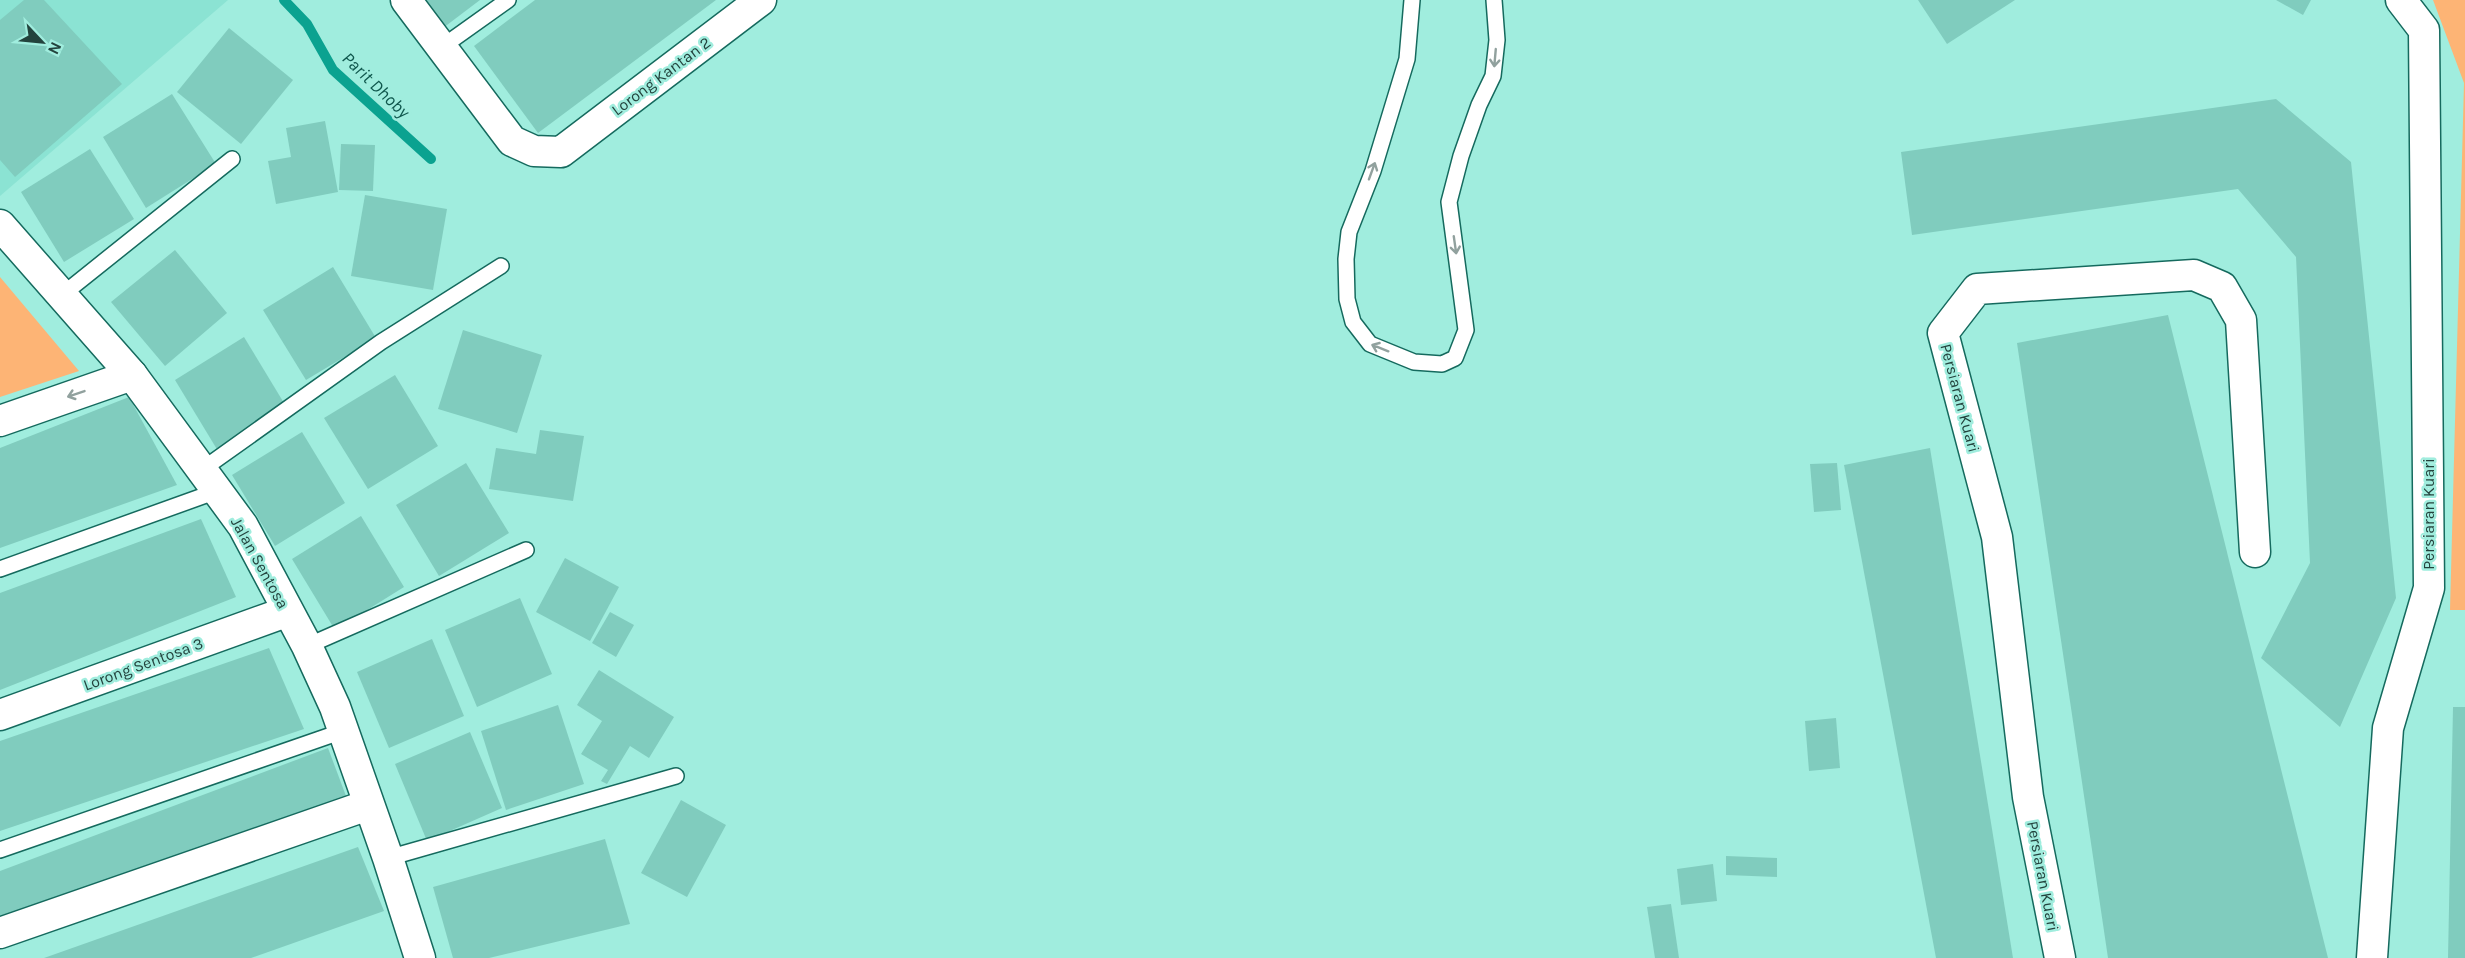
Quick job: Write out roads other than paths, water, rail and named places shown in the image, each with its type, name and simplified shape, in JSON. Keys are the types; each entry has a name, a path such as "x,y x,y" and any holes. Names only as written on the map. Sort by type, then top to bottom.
{"street":[{"path":"406,0 442,47"},
{"name":"Lorong Kantan 2","path":"442,47 512,141 534,151 561,152 761,0"},
{"name":"Persiaran Kuari","path":"2373,958 2388,728 2429,588 2424,30 2401,0"},
{"name":"Jalan Sentosa","path":"0,225 132,375 243,526 286,612 307,646 335,706 420,958"},
{"name":"Persiaran Kuari","path":"2060,958 2028,797 1998,537 1942,333 1977,289 2194,275 2222,287 2241,320 2254,552"},
{"path":"0,421 132,375"},
{"name":"Lorong Sentosa 3","path":"0,716 286,612"},
{"path":"0,933 368,805"}],"lane":[{"path":"442,47 508,0"},
{"path":"1412,0 1407,59 1372,171 1349,232 1346,259 1347,298 1353,322 1370,344 1414,362 1442,364 1455,358 1466,330 1449,202 1461,156 1479,105 1493,76 1497,40 1494,0"},
{"path":"62,295 232,159"},
{"path":"0,569 210,480 381,342 501,266"},
{"path":"307,646 526,550"},
{"path":"0,850 343,730"},
{"path":"388,858 676,776"}],"waterway":[{"name":"Parit Dhoby","path":"284,0 307,24 333,70 431,159"}]}
